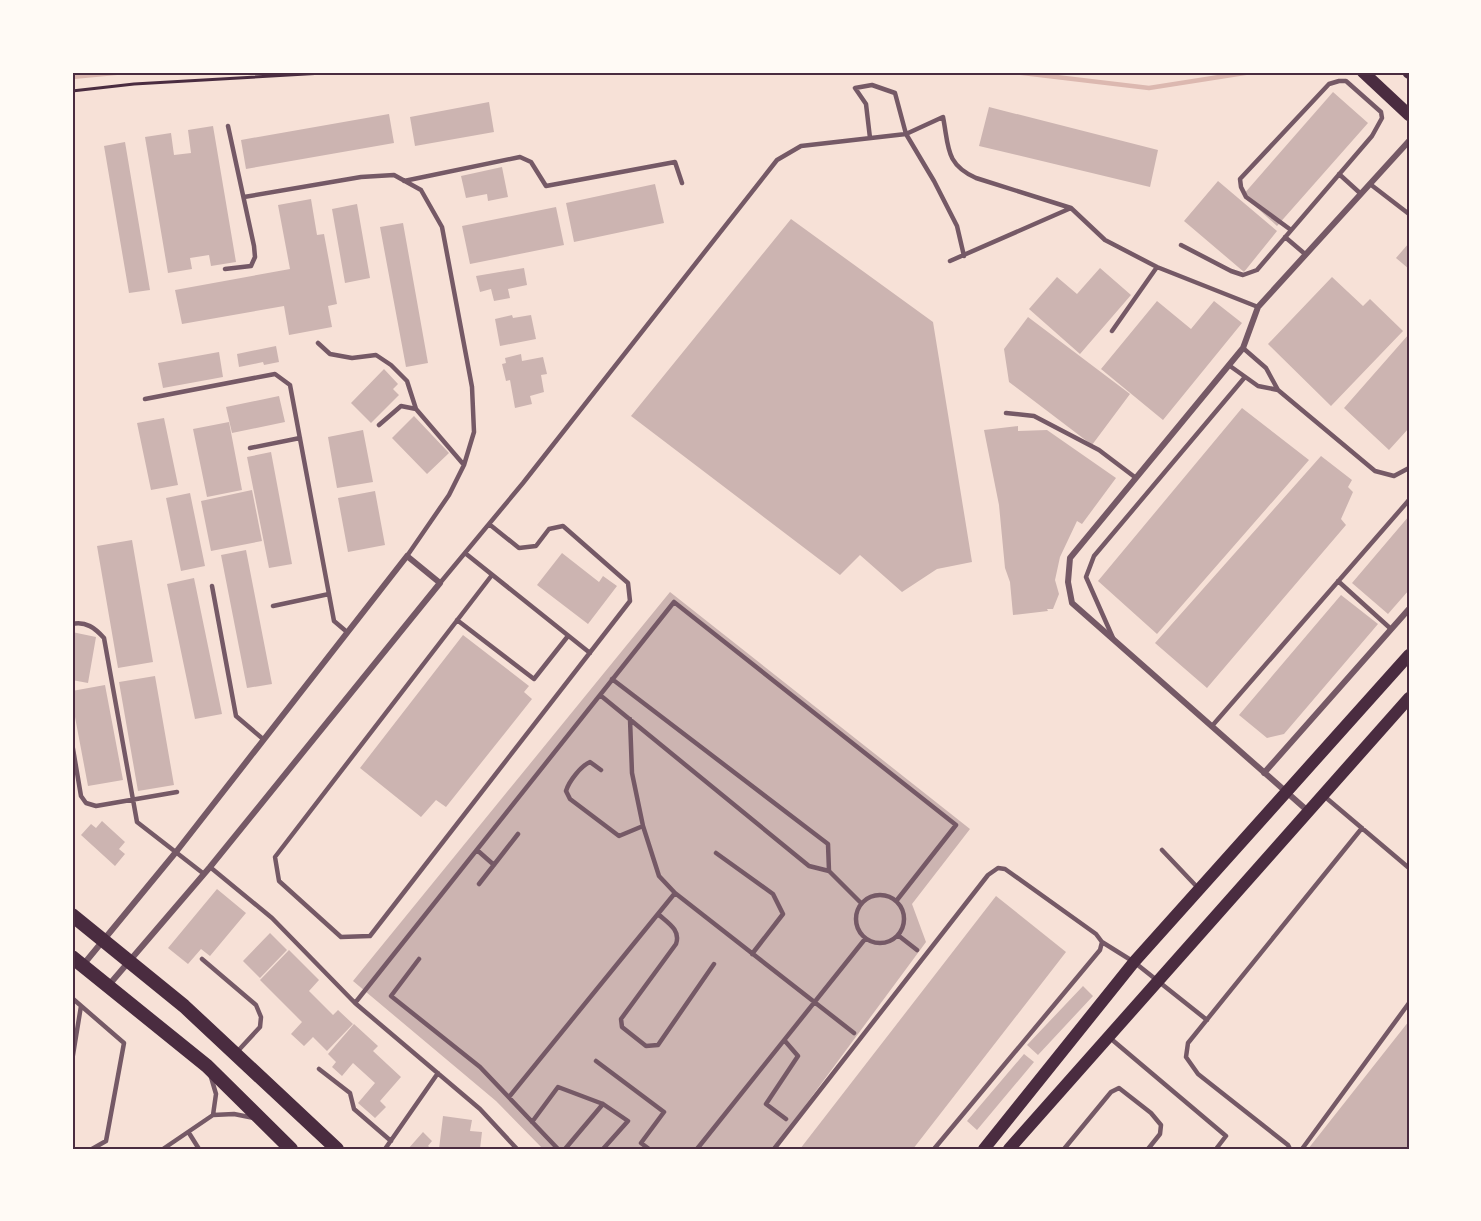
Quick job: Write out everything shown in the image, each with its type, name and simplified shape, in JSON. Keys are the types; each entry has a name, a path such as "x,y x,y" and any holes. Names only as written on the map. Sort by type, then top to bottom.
{"main road":[{"path":"1363,72 1409,115"},
{"path":"984,1149 1134,962 1409,655"},
{"path":"1009,1149 1409,698"},
{"path":"72,915 184,1006 337,1149"},
{"path":"77,961 207,1066 291,1149"}],"street":[{"path":"1309,812 1072,603 1068,582 1070,558 1230,366 1243,348 1257,307 1409,141"},
{"path":"77,961 102,940 176,852 407,556 440,583 210,867 108,986"},
{"path":"1264,773 1409,609"}],"lane":[{"path":"1180,245 1243,275 1257,270 1372,136 1382,118 1381,111 1346,81 1329,84 1240,179 1246,197 1291,230"},
{"path":"870,138 866,104 855,88 872,86 895,93 906,134 957,226 964,256"},
{"path":"440,583 777,160 801,146 906,134 943,117 951,160 964,172 976,178 1071,208 1105,240 1157,267 1257,307"},
{"path":"225,269 251,266 255,257 228,126"},
{"path":"404,181 520,157 531,162 546,186 675,162 682,183"},
{"path":"1339,174 1361,194"},
{"path":"244,197 362,177 394,175 421,190 442,227 472,387 474,432 464,465 449,495 407,556"},
{"path":"1370,184 1409,214"},
{"path":"950,261 1071,208"},
{"path":"1285,237 1305,254"},
{"path":"1112,331 1157,267"},
{"path":"318,343 330,354 352,358 376,355 391,364 407,381 416,409 464,465"},
{"path":"1243,348 1266,368 1278,390 1375,471 1394,476 1409,468"},
{"path":"1230,366 1258,386 1278,390"},
{"path":"145,399 275,374 290,385 334,621 347,632"},
{"path":"1113,639 1086,577 1094,556 1245,377"},
{"path":"379,425 401,406 416,409"},
{"path":"1006,413 1034,417 1099,450 1136,478"},
{"path":"250,448 300,438"},
{"path":"1212,726 1409,500"},
{"path":"489,524 519,548 536,546 549,529 563,526 628,583 630,601 370,936 341,937 279,881 275,857 492,575"},
{"path":"465,553 590,653"},
{"path":"1338,581 1391,629"},
{"path":"212,586 236,716 263,739"},
{"path":"273,606 329,594"},
{"path":"356,1003 674,602 956,825 897,900"},
{"path":"457,620 534,679 568,636"},
{"path":"72,624 79,622 94,627 104,638 137,822 204,874"},
{"path":"612,679 828,844 829,871"},
{"path":"600,695 809,866 829,871 861,903"},
{"path":"630,719 632,773 643,826 659,876 675,893 854,1033"},
{"path":"72,743 81,796 86,803 96,806 177,792"},
{"path":"601,770 590,762 585,764 567,786 566,791 570,799 619,836 643,826"},
{"path":"1323,796 1409,868"},
{"path":"1290,1149 1288,1144 1198,1074 1185,1056 1188,1043 1362,828"},
{"path":"478,884 518,834"},
{"path":"477,850 494,865"},
{"path":"1162,850 1199,889"},
{"path":"716,853 773,894 783,914 752,954"},
{"path":"210,867 272,918 356,1003 480,1109 517,1149"},
{"path":"774,1149 988,875 998,868 1005,869 1096,934 1102,942 1158,979 1207,1020"},
{"path":"509,1097 675,893"},
{"path":"885,895 897,900 904,910 904,925 899,936 890,942 877,943 865,939 858,929 856,914 861,903 871,896 885,895"},
{"path":"658,914 677,930 676,944 621,1019 622,1027 646,1046 658,1045 714,964"},
{"path":"899,936 917,950"},
{"path":"697,1149 865,939"},
{"path":"934,1149 1100,950 1102,942"},
{"path":"202,959 256,1005 261,1017 260,1027 236,1053"},
{"path":"419,959 391,996 480,1067 558,1149"},
{"path":"72,998 124,1044 106,1141 92,1149"},
{"path":"1302,1149 1409,1003"},
{"path":"72,1061 81,1006"},
{"path":"1107,1036 1226,1136 1216,1149"},
{"path":"785,1041 798,1056 766,1104 786,1119"},
{"path":"596,1061 664,1112 641,1143 649,1149"},
{"path":"207,1066 216,1094 213,1115"},
{"path":"319,1069 350,1094 354,1109 391,1141"},
{"path":"385,1149 438,1073"},
{"path":"532,1122 558,1088 603,1104 628,1121 603,1149"},
{"path":"1064,1149 1111,1092 1119,1088 1151,1113 1161,1125 1160,1134 1148,1149"},
{"path":"565,1149 603,1104"},
{"path":"163,1149 213,1115 234,1114 263,1121"},
{"path":"189,1133 199,1149"}],"path":[{"path":"72,91 134,84 341,72"}],"building":[{"path":"1333,92 1368,123 1277,226 1243,195"},
{"path":"489,102 494,132 415,146 410,117"},
{"path":"989,107 1158,150 1150,187 979,146"},
{"path":"389,114 394,143 246,169 241,140"},
{"path":"213,126 236,262 211,266 209,255 190,258 192,269 168,273 145,137 171,133 174,155 191,153 188,130"},
{"path":"125,142 150,290 129,293 104,146"},
{"path":"502,167 508,197 488,201 487,194 466,198 461,176"},
{"path":"1218,181 1277,231 1244,272 1184,221"},
{"path":"655,184 664,223 574,242 566,203"},
{"path":"311,199 317,235 324,234 337,304 328,306 332,327 289,335 284,306 182,324 175,290 290,269 278,205"},
{"path":"357,204 370,278 345,283 332,209"},
{"path":"556,207 564,245 470,264 462,226"},
{"path":"791,219 933,322 972,562 937,569 902,592 860,555 840,575 631,416"},
{"path":"403,223 428,363 406,367 380,227"},
{"path":"1409,243 1409,269 1396,258"},
{"path":"524,268 527,285 508,289 510,298 494,301 491,289 480,292 476,276"},
{"path":"1100,268 1131,295 1080,354 1029,309 1057,277 1077,294"},
{"path":"1332,277 1363,306 1370,299 1403,331 1331,406 1268,344"},
{"path":"1157,301 1191,329 1214,301 1242,323 1163,420 1101,369"},
{"path":"512,315 513,318 531,315 536,339 500,346 495,319"},
{"path":"1028,317 1130,394 1092,445 1009,382 1004,349"},
{"path":"1409,334 1409,428 1389,450 1344,408"},
{"path":"276,346 279,362 264,365 263,362 239,367 237,354"},
{"path":"219,352 223,377 163,388 158,363"},
{"path":"521,354 522,361 543,357 547,374 541,375 544,392 530,396 532,404 515,408 510,380 506,381 502,364 506,363 505,358"},
{"path":"384,369 398,384 393,389 399,395 371,423 351,403"},
{"path":"279,396 285,422 232,433 226,407"},
{"path":"1242,408 1309,460 1157,634 1098,581"},
{"path":"414,416 449,453 427,474 392,438"},
{"path":"164,418 178,485 151,490 137,423"},
{"path":"229,422 242,490 207,497 193,429"},
{"path":"1018,426 1018,431 1047,430 1116,478 1082,524 1077,521 1060,557 1055,580 1059,594 1053,609 1013,615 1010,582 1005,568 999,505 984,430"},
{"path":"363,430 373,482 337,488 328,437"},
{"path":"271,452 292,564 269,568 247,457"},
{"path":"1321,456 1352,480 1348,487 1353,492 1341,519 1346,525 1207,688 1155,643"},
{"path":"252,490 262,541 211,551 201,501"},
{"path":"375,491 385,545 348,552 338,498"},
{"path":"190,493 205,566 181,571 166,498"},
{"path":"1409,516 1409,590 1388,614 1352,583"},
{"path":"132,540 153,662 118,668 97,546"},
{"path":"246,550 272,684 247,688 221,555"},
{"path":"562,553 599,582 603,576 617,586 588,624 537,585"},
{"path":"194,578 222,714 195,719 167,584"},
{"path":"670,592 970,829 912,904 926,942 773,1149 543,1149 496,1101 353,981"},
{"path":"1341,595 1378,624 1284,734 1267,738 1239,715"},
{"path":"72,632 96,637 88,683 72,680"},
{"path":"463,635 529,686 524,692 532,699 446,807 436,800 421,817 360,768"},
{"path":"155,676 174,785 138,791 119,682"},
{"path":"105,685 123,780 88,786 72,691"},
{"path":"102,821 125,842 119,849 125,854 115,866 81,835 91,824 96,828"},
{"path":"217,889 246,913 210,956 201,949 188,964 168,948"},
{"path":"996,896 1066,952 913,1149 800,1149"},
{"path":"270,933 287,950 260,978 243,961"},
{"path":"289,950 319,980 309,991 333,1015 338,1010 353,1024 327,1051 313,1037 304,1046 291,1034 302,1022 260,980"},
{"path":"1083,986 1093,996 1038,1055 1027,1045"},
{"path":"1409,1021 1409,1149 1308,1149"},
{"path":"354,1024 378,1046 373,1051 401,1077 380,1101 386,1107 375,1118 358,1103 375,1083 353,1063 342,1076 332,1067 336,1062 328,1054"},
{"path":"1024,1054 1034,1062 977,1130 967,1121"},
{"path":"443,1116 472,1120 470,1131 482,1132 480,1149 439,1149"},
{"path":"423,1132 432,1141 428,1146 432,1149 408,1149"}],"waterway":[{"path":"72,77 125,72"},
{"path":"1014,72 1149,88 1251,72"}]}
